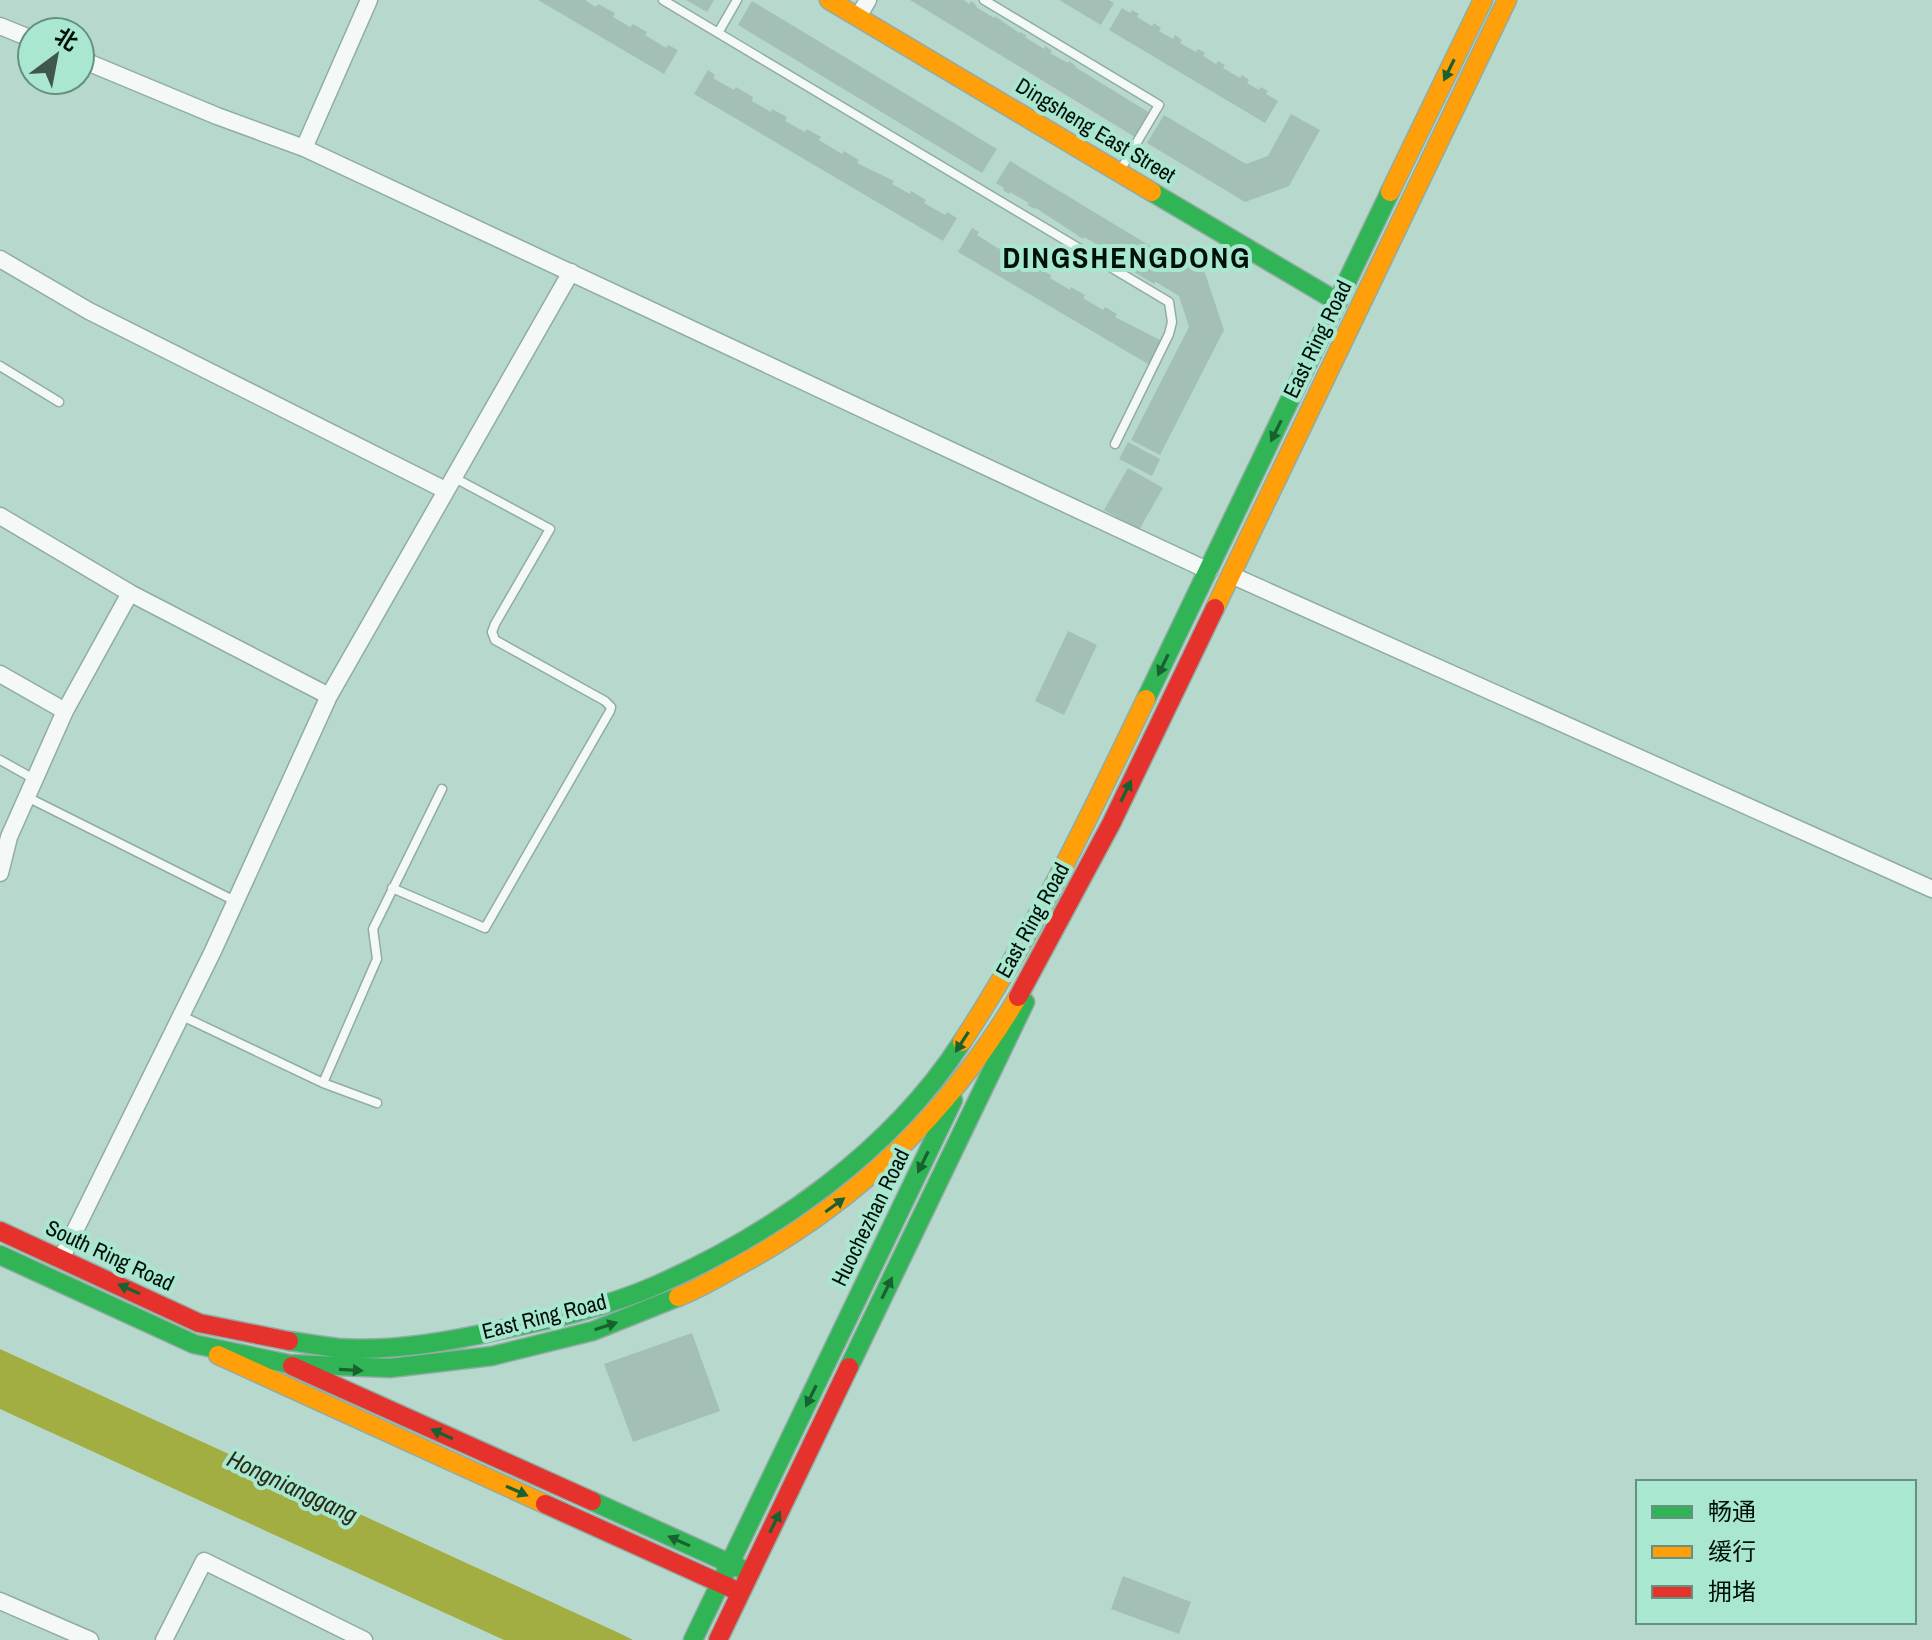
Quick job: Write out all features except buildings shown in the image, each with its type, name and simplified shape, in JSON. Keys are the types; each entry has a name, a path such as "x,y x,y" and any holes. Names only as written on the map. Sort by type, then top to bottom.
{"main road":[{"name":"Dingsheng East Street","path":"829,0 1338,302"},
{"name":"East Ring Road","path":"199,1323 273,1339 339,1348 381,1348 433,1343 569,1315 655,1286 707,1261 787,1213 854,1164 916,1102 949,1062 1000,984 1091,814 1483,0"},
{"name":"East Ring Road","path":"191,1343 286,1363 359,1371 436,1364 575,1336 663,1306 718,1280 799,1232 869,1181 932,1117 964,1079 1018,995 1111,824 1507,0"},
{"name":"Huochezhan Road","path":"693,1640 1091,814"},
{"name":"Huochezhan Road","path":"718,1640 1111,824"},
{"name":"South Ring Road","path":"0,1231 199,1323"},
{"name":"South Ring Road","path":"0,1255 191,1343"},
{"path":"199,1323 750,1573"},
{"path":"191,1343 741,1592"}],"street":[{"path":"304,148 369,0"},
{"path":"858,17 868,0"},
{"path":"96,66 304,148 1209,571"},
{"path":"0,259 89,311 449,484"},
{"path":"61,1259 181,1016 329,696 571,272"},
{"path":"0,516 130,593 329,696"},
{"path":"1231,575 1932,889"},
{"path":"0,873 4,846 65,711 130,593"},
{"path":"0,674 65,711"},
{"path":"164,1640 204,1561 364,1640"},
{"path":"0,1601 90,1640"}],"lane":[{"path":"663,0 1169,302 1172,322 1169,334 1115,444"},
{"path":"718,33 737,0"},
{"path":"984,0 1159,105 1119,172"},
{"path":"0,366 59,402"},
{"path":"392,888 485,928 611,707 505,648 495,640 492,632 550,529 449,484"},
{"path":"0,760 35,780"},
{"path":"323,1083 377,959 373,929 442,789"},
{"path":"27,797 235,901"},
{"path":"181,1016 323,1083 377,1103"}],"water":[{"name":"Hongnianggang","path":"0,1349 633,1640 504,1640 0,1409"}],"traffic: fast":[{"path":"1152,192 1338,302"},
{"path":"1146,699 1390,192"},
{"path":"849,1367 1025,1002"},
{"path":"289,1341 358,1349 440,1342 580,1312 657,1285 744,1240 827,1185 901,1119 962,1042"},
{"path":"693,1640 953,1100"},
{"path":"0,1255 194,1344 289,1364 390,1368 492,1356 593,1331 678,1297"},
{"path":"592,1501 742,1569"}],"traffic: slow":[{"path":"829,0 1152,192"},
{"path":"1390,192 1483,0"},
{"path":"1215,608 1507,0"},
{"path":"962,1042 1037,917 1146,699"},
{"path":"678,1297 709,1283 781,1241 861,1183 897,1151 962,1079 1018,997"},
{"path":"218,1355 545,1504"}],"traffic: jam":[{"path":"1018,997 1111,824 1215,608"},
{"path":"0,1231 199,1323 289,1341"},
{"path":"292,1366 592,1501"},
{"path":"718,1640 849,1367"},
{"path":"545,1504 733,1589"}],"district":[{"name":"DINGSHENGDONG","path":"1127,258"}]}
